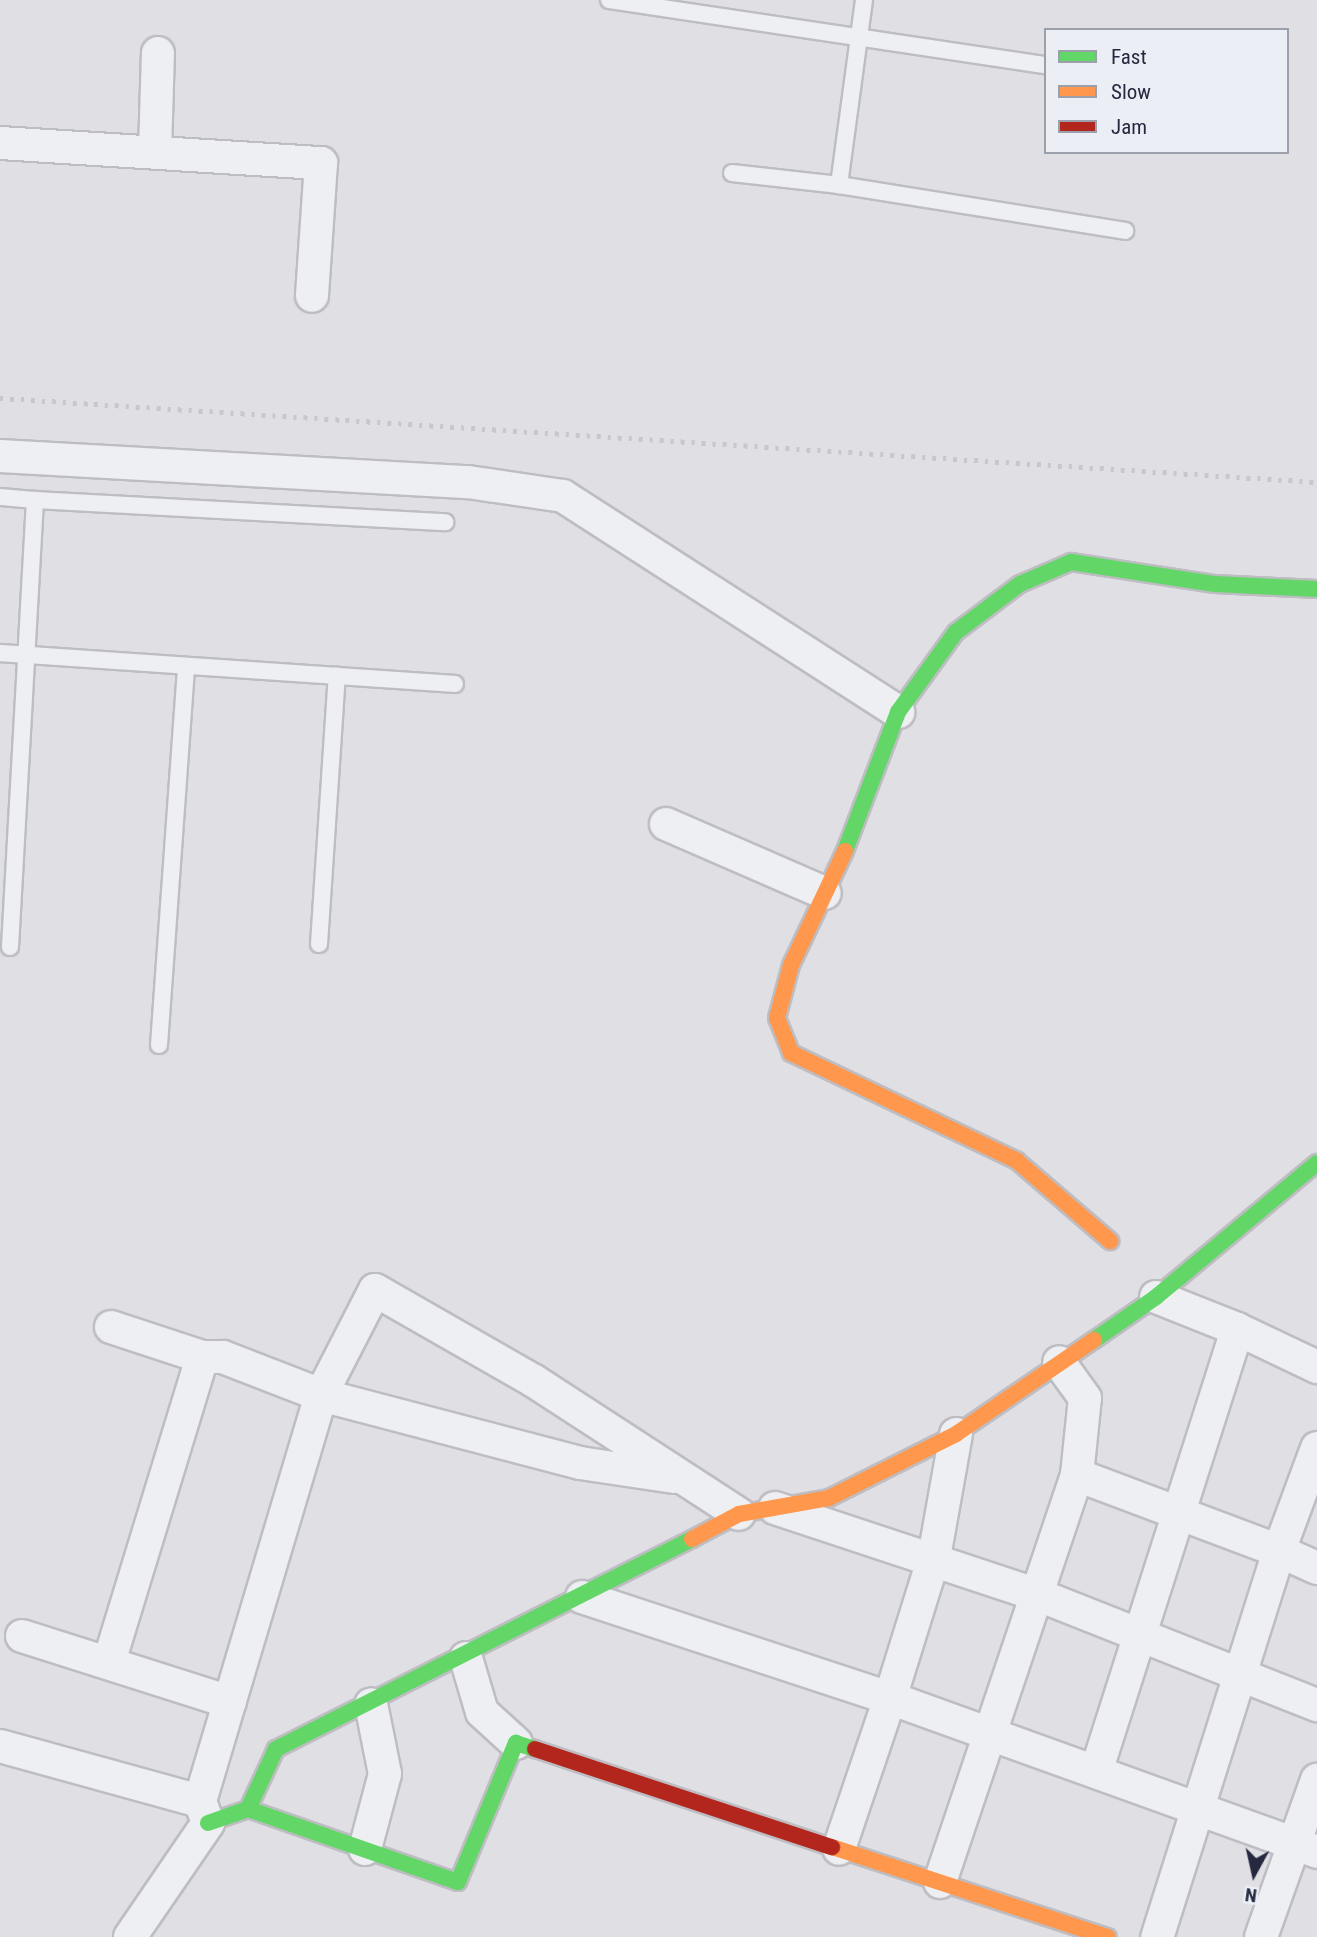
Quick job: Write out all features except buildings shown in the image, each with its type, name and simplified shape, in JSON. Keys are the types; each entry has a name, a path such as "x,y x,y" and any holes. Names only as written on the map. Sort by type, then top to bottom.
{"street":[{"path":"155,152 158,53"},
{"path":"0,143 321,163 313,296"},
{"path":"0,456 468,482 563,496 898,712"},
{"path":"1110,1241 1017,1161 791,1053 778,1018 791,965 862,816 898,712 956,632 1020,584 1071,562 1215,584 1317,589"},
{"path":"666,824 825,893"},
{"path":"248,1809 276,1749 466,1658 739,1514 828,1497 956,1434 1156,1297 1317,1163"},
{"path":"130,1937 204,1812 230,1702 321,1395 375,1290 534,1381 739,1514"},
{"path":"1156,1297 1237,1329 1317,1367"},
{"path":"111,1327 202,1357 223,1357 321,1395 580,1463 686,1479"},
{"path":"1096,1772 1139,1634 1183,1511 1237,1329"},
{"path":"109,1662 202,1357"},
{"path":"940,1882 1041,1596 1077,1475 1085,1398 1059,1362"},
{"path":"839,1849 934,1557 956,1434"},
{"path":"1157,1937 1279,1551 1317,1448"},
{"path":"1077,1475 1183,1511 1317,1568"},
{"path":"775,1508 934,1557 1041,1596 1317,1705"},
{"path":"582,1597 890,1698 1305,1848"},
{"path":"22,1636 230,1702"},
{"path":"466,1658 482,1712 516,1743 1108,1937"},
{"path":"365,1849 385,1774 371,1704"},
{"path":"0,1746 204,1812 248,1809 458,1882 516,1743"},
{"path":"1261,1937 1305,1848 1317,1780"}],"lane":[{"path":"608,0 1044,65"},
{"path":"839,185 864,0"},
{"path":"732,173 839,185 1125,231"},
{"path":"0,497 445,522"},
{"path":"10,947 35,500"},
{"path":"0,653 455,684"},
{"path":"159,1045 186,666"},
{"path":"319,944 337,676"}],"railway":[{"path":"0,398 1317,482"}],"traffic: fast":[{"path":"845,851 898,712 956,632 1020,584 1071,562 1215,584 1317,589"},
{"path":"1094,1340 1156,1297 1317,1163"},
{"path":"208,1823 248,1809 276,1749 692,1539"},
{"path":"248,1809 458,1882 516,1743 535,1749"}],"traffic: slow":[{"path":"845,851 791,965 777,1018 791,1053 1017,1161 1110,1241"},
{"path":"692,1539 739,1514 829,1498 956,1434 1094,1340"},
{"path":"832,1847 1108,1937"}],"traffic: jam":[{"path":"535,1749 832,1847"}]}
